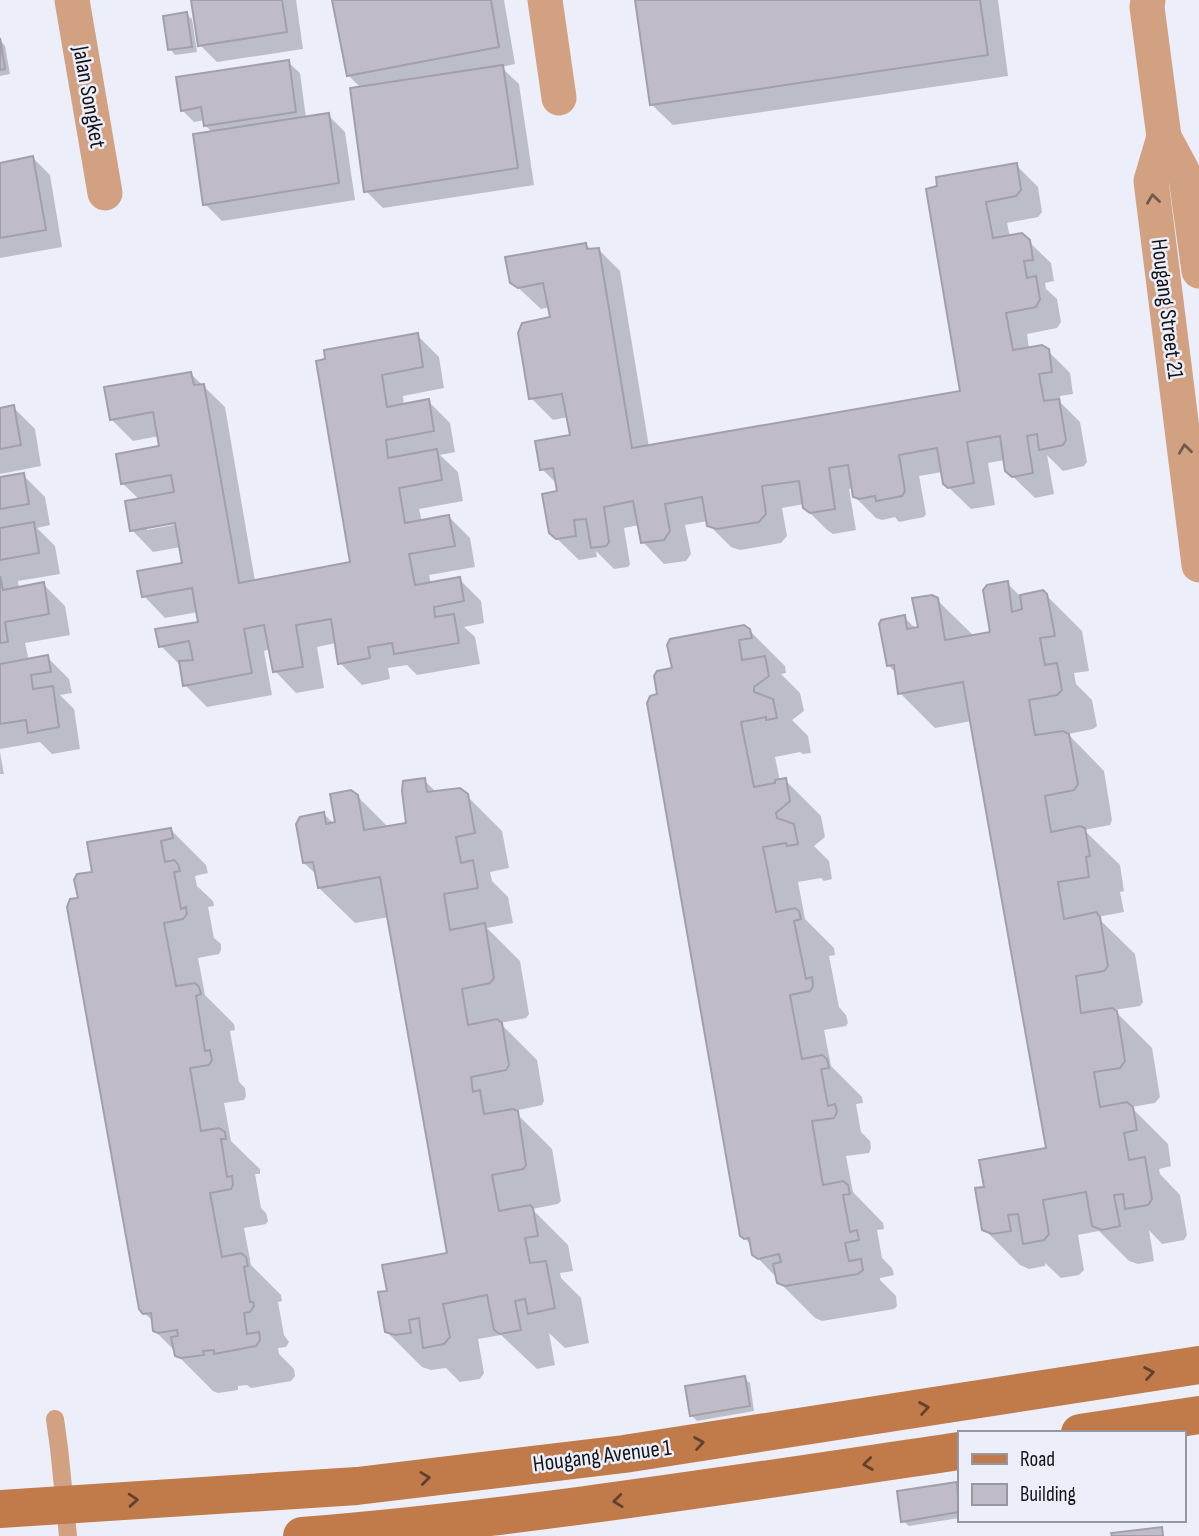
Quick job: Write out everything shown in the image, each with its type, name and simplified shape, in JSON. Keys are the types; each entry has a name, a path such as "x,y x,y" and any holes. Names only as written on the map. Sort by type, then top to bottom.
{"main road":[{"name":"Hougang Avenue 1","path":"0,1509 66,1520 624,1454 1199,1365"},
{"path":"1093,1431 1199,1415"},
{"name":"Hougang Avenue 1","path":"302,1536 634,1499 958,1451"}],"street":[{"name":"Jalan Songket","path":"72,0 105,193"},
{"path":"545,0 559,98"},
{"name":"Hougang Street 21","path":"1146,2 1164,137 1186,178 1199,271"},
{"name":"Hougang Street 21","path":"1164,137 1151,181 1199,565"}],"lane":[{"path":"55,1419 66,1520"}],"building":[{"path":"191,0 282,0 287,32 198,46"},
{"path":"332,0 491,0 499,47 347,76"},
{"path":"635,0 980,0 988,55 650,105"},
{"path":"187,12 192,47 168,50 163,16"},
{"path":"0,38 5,69 0,70"},
{"path":"289,60 296,112 204,126 201,107 181,111 176,77"},
{"path":"503,65 518,168 364,192 350,88"},
{"path":"329,113 339,183 203,205 193,134"},
{"path":"33,156 46,230 0,238 0,163"},
{"path":"1017,163 1021,190 1016,196 986,202 993,238 1022,233 1030,240 1033,260 1024,261 1027,278 1036,276 1040,299 1036,307 1006,313 1013,350 1042,345 1049,349 1052,372 1039,374 1044,401 1059,399 1066,440 1063,445 1039,450 1037,434 1027,436 1033,473 1012,477 1005,471 1000,436 967,442 974,483 948,488 943,484 937,448 899,455 905,491 902,496 876,501 875,496 859,499 853,497 848,465 829,468 835,509 810,513 803,508 799,481 762,486 766,514 759,522 717,529 707,526 702,497 665,504 670,531 664,540 641,543 633,501 604,507 609,542 606,546 591,548 586,519 574,520 576,536 556,539 549,533 542,494 557,491 553,468 540,470 535,441 570,435 562,394 529,399 518,333 522,323 550,317 543,283 518,288 510,283 505,257 586,243 587,249 599,248 632,448 960,391 926,189 937,186 936,177"},
{"path":"418,333 423,367 382,375 387,407 429,399 434,431 386,440 388,458 437,449 442,480 399,488 405,523 449,515 455,546 409,554 415,585 460,577 464,601 434,607 435,617 454,614 459,643 394,654 392,643 368,647 370,658 338,664 331,619 296,625 303,667 273,672 264,625 244,629 252,673 183,686 179,661 193,660 189,641 159,647 155,629 198,622 192,588 142,597 137,571 182,563 175,523 130,531 125,501 174,492 171,475 121,484 116,454 159,446 153,412 110,420 104,387 191,372 194,385 204,384 239,583 350,562 316,361 325,359 324,350"},
{"path":"14,405 21,445 0,449 0,408"},
{"path":"24,473 29,504 0,509 0,477"},
{"path":"34,522 39,553 0,560 0,528"},
{"path":"0,576 3,590 44,582 49,614 5,622 8,642 0,643"},
{"path":"1008,581 1012,612 1022,609 1020,595 1043,590 1047,594 1055,636 1040,638 1045,665 1057,663 1062,690 1057,695 1029,700 1035,735 1063,731 1069,734 1078,784 1074,790 1045,796 1051,832 1080,826 1085,828 1090,856 1086,857 1089,877 1058,882 1064,919 1096,912 1100,917 1108,966 1104,971 1076,976 1081,1013 1112,1008 1117,1011 1125,1061 1120,1068 1094,1072 1100,1107 1127,1102 1133,1107 1137,1130 1124,1133 1129,1160 1145,1157 1152,1199 1148,1205 1125,1209 1123,1194 1114,1195 1120,1226 1102,1230 1092,1226 1086,1192 1043,1200 1049,1234 1044,1240 1023,1244 1018,1214 1008,1215 1011,1231 992,1234 982,1230 975,1188 984,1187 979,1160 1046,1148 963,682 898,694 894,665 887,666 879,624 881,620 905,615 907,629 918,627 912,598 932,595 938,598 945,640 990,632 983,590 987,585"},
{"path":"744,625 750,629 752,638 739,640 742,660 765,656 769,676 754,687 754,692 773,699 777,718 766,720 766,717 741,722 754,787 786,778 790,801 776,813 777,818 794,824 798,844 763,847 776,912 795,908 799,911 801,919 794,921 806,979 812,977 813,986 810,991 790,995 802,1059 822,1055 827,1059 829,1068 821,1069 828,1106 835,1104 837,1112 834,1118 812,1121 823,1185 843,1181 848,1185 850,1194 843,1195 850,1232 857,1230 859,1240 845,1243 849,1261 861,1259 863,1270 858,1274 785,1286 777,1283 773,1264 781,1262 779,1254 758,1259 752,1255 749,1238 740,1236 647,703 650,696 657,694 654,676 657,671 672,668 667,645 670,639"},
{"path":"48,655 51,672 31,675 33,689 53,686 59,727 28,733 26,720 0,724 0,664"},
{"path":"425,778 427,792 460,788 468,794 475,833 456,837 461,863 473,860 478,888 444,894 450,930 485,923 494,978 490,983 462,989 468,1025 497,1019 502,1023 509,1065 506,1070 471,1077 473,1092 480,1090 484,1114 513,1109 518,1111 526,1165 523,1169 492,1175 499,1211 530,1205 533,1208 538,1236 525,1238 530,1263 546,1261 555,1308 528,1314 525,1299 515,1301 521,1330 500,1334 494,1330 487,1295 443,1304 450,1337 444,1344 423,1348 419,1318 409,1320 411,1333 395,1335 385,1332 378,1292 387,1291 382,1265 447,1253 380,877 318,888 313,862 303,863 296,824 300,817 324,812 326,824 335,822 330,794 351,790 358,795 364,830 406,823 403,781"},
{"path":"171,828 173,838 161,841 165,862 174,860 178,864 180,871 174,872 181,909 186,907 187,914 183,919 164,923 176,986 195,983 201,994 196,996 205,1051 210,1050 212,1060 209,1065 190,1068 201,1131 219,1128 225,1132 226,1139 221,1139 227,1177 232,1176 233,1185 231,1189 210,1193 222,1257 241,1253 246,1257 248,1266 244,1267 250,1302 253,1302 254,1306 250,1312 244,1313 247,1334 259,1332 260,1340 256,1346 214,1354 214,1350 203,1351 204,1355 181,1358 175,1356 171,1337 178,1336 177,1330 158,1333 153,1331 151,1313 143,1314 139,1309 67,907 70,899 78,898 74,880 77,874 92,872 87,842"},
{"path":"745,1376 750,1406 690,1416 685,1386"},
{"path":"957,1482 958,1512 901,1522 897,1491"},
{"path":"1162,1527 1163,1536 1112,1536 1111,1533"}]}
